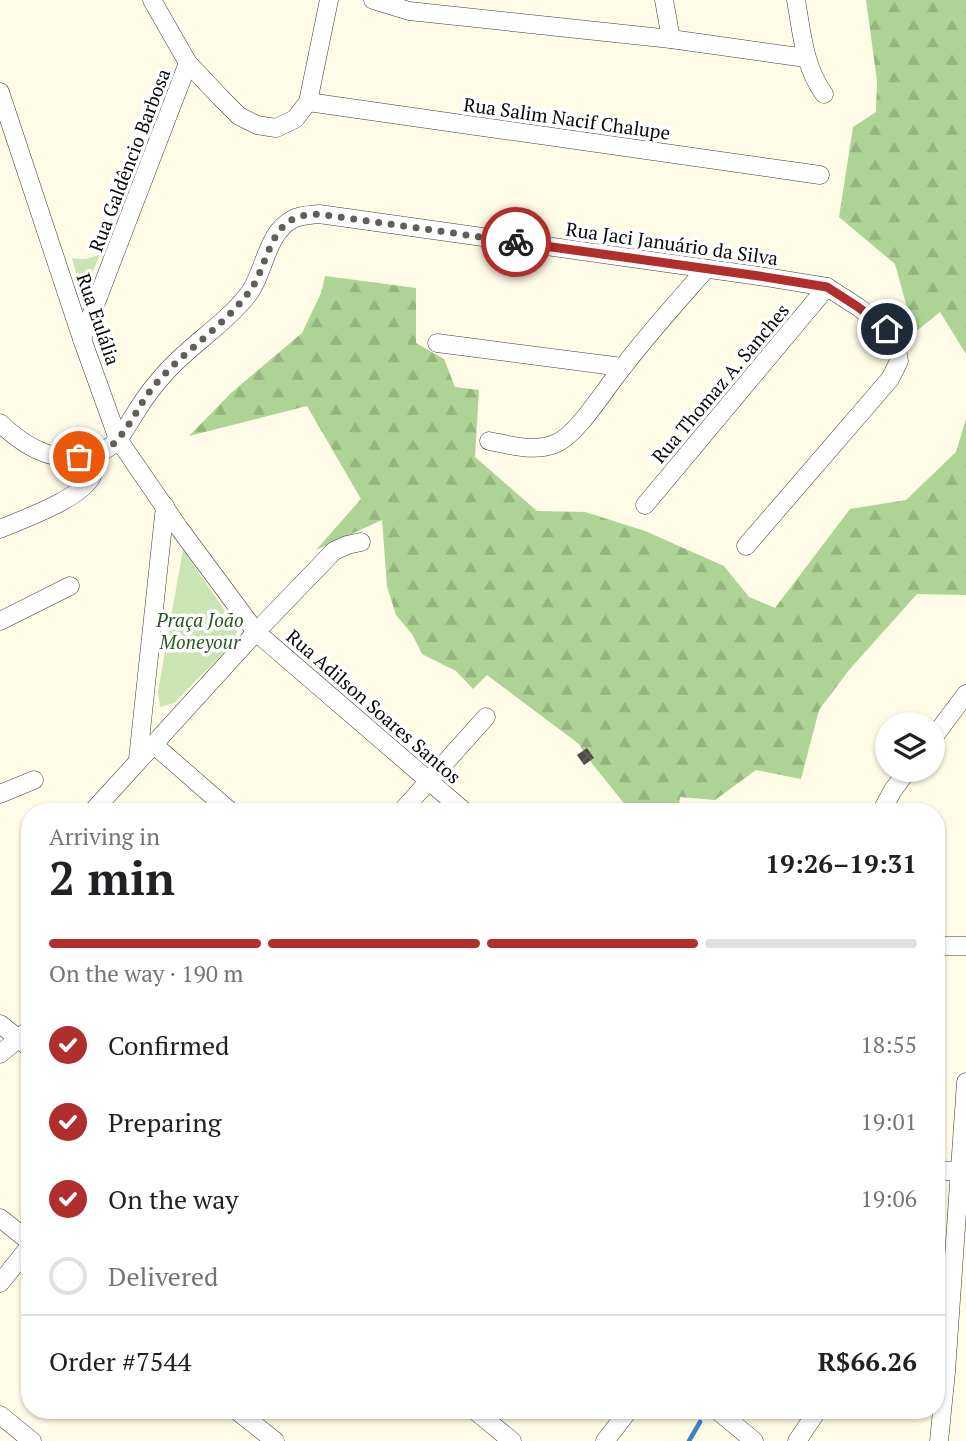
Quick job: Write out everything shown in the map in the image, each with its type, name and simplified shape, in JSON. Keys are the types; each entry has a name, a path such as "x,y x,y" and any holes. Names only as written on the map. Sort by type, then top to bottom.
{"street":[{"name":"Rua Galdêncio Barbosa","path":"82,339 188,63 152,0"},
{"path":"188,63 239,116 257,125 276,128 295,120 308,102 329,0"},
{"path":"373,0 409,11 671,39 806,58"},
{"path":"664,0 671,39"},
{"path":"796,0 806,58 813,77 824,94"},
{"name":"Rua Eulália","path":"0,92 118,439 165,506"},
{"name":"Rua Salim Nacif Chalupe","path":"308,102 820,175"},
{"name":"Rua Jaci Januário da Silva","path":"118,439 152,387 251,291 278,233 291,220 303,216 319,214 827,287"},
{"path":"489,441 543,448 560,442 574,429 706,269"},
{"path":"746,546 890,379 899,361 896,343 887,329 827,287"},
{"name":"Rua Thomaz A. Sanches","path":"645,505 827,287"},
{"path":"437,343 622,368"},
{"path":"0,423 27,445 44,454 60,458 95,454 106,450 118,439"},
{"path":"0,529 57,504 81,490 93,474 95,454"},
{"path":"138,759 165,506"},
{"name":"Rua Adilson Soares Santos","path":"165,506 256,632 455,803"},
{"path":"100,803 334,551 360,542"},
{"path":"0,621 70,586"},
{"path":"945,722 966,694"},
{"path":"409,803 486,717"},
{"path":"153,744 221,803"},
{"path":"0,794 34,780"},
{"path":"886,803 899,782"},
{"path":"945,946 966,946"},
{"path":"0,1024 21,1036"},
{"path":"0,1054 21,1042"},
{"path":"945,1375 966,1082"},
{"path":"945,1171 959,1171"},
{"path":"0,1218 21,1236"},
{"path":"0,1283 21,1256"},
{"path":"0,1415 32,1441"},
{"path":"245,1419 265,1438"},
{"path":"485,1419 512,1441"},
{"path":"606,1441 622,1419"},
{"path":"728,1419 754,1441"},
{"path":"797,1441 813,1419"},
{"path":"939,1441 941,1419"}],"green space":[{"path":"866,0 966,0 966,354 940,312 914,333 895,264 839,217 853,127 876,112 877,81"},
{"path":"101,253 87,284 77,277 72,258 87,259"},
{"path":"325,276 416,288 416,343 444,359 455,387 479,390 475,457 537,511 585,512 645,531 724,566 749,597 775,608 850,509 906,500 956,452 966,419 966,595 917,594 849,670 819,710 801,779 756,770 715,800 680,797 679,803 624,803 579,744 487,675 473,689 456,671 422,654 412,634 396,615 387,586 382,520 316,550 361,499 307,406 189,436 231,393 302,333 321,293"},
{"name":"Praça João Moneyour","path":"183,549 237,629 235,641 174,703 160,707 158,692"}],"building":[{"path":"587,748 594,758 584,765 577,755"}],"waterway":[{"path":"689,1441 700,1422"}],"way so far":[{"path":"79,457 106,450 118,439 152,387 251,291 270,246 291,220 319,214 516,242"}],"route":[{"path":"516,242 827,287 887,329"}]}
